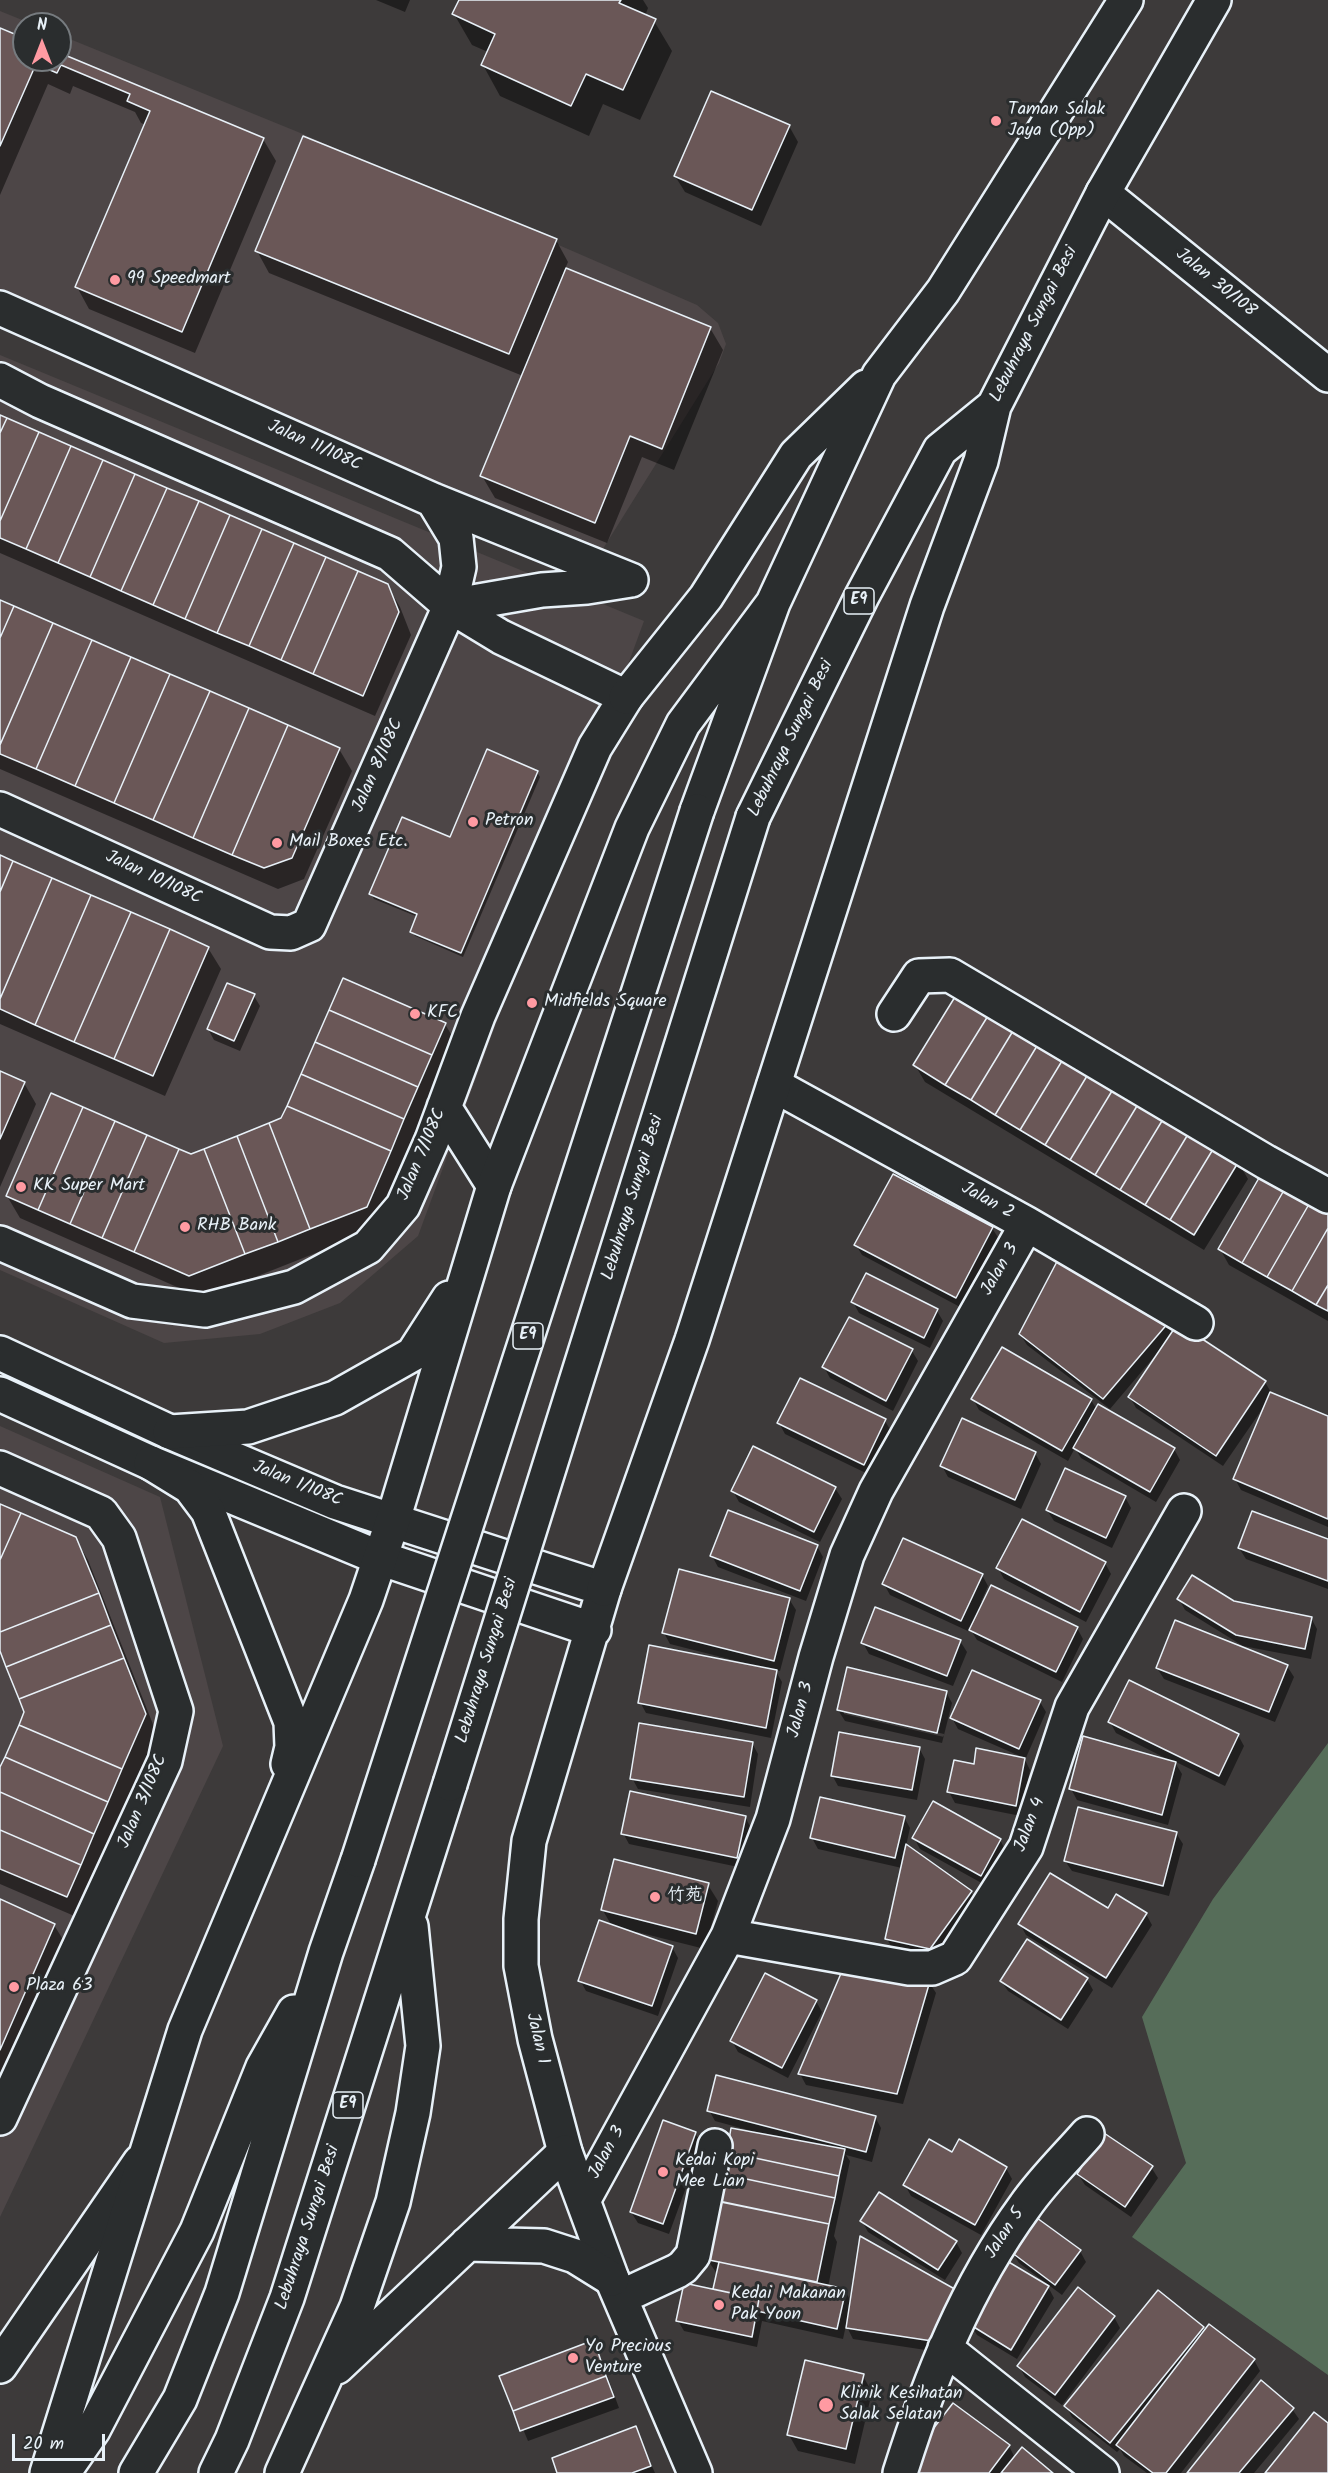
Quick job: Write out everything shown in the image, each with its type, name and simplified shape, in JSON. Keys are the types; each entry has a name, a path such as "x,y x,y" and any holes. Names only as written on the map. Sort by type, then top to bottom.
{"main road":[{"name":"E9","path":"136,2473 180,2399 222,2293 326,1952 697,811 773,603 879,375 943,291 1126,0"},
{"name":"Lebuhraya Sungai Besi","path":"216,2473 232,2440 287,2298 753,817 862,596 940,450 994,406 1103,193 1214,0"},
{"name":"Jalan 30/108","path":"1103,193 1328,375"},
{"name":"Jalan 11/108C","path":"0,308 433,500 631,580 587,587 542,590 450,606"},
{"name":"Jalan 7/108C","path":"0,1243 132,1301 204,1310 294,1287 368,1247 403,1206 478,1016 595,747 626,697 706,597 796,455 879,375"},
{"path":"0,380 40,401 390,554 450,606 501,637 626,697"},
{"name":"Jalan 1","path":"695,2473 616,2288 565,2152 535,2039 521,1966 521,1919 529,1841 594,1630 604,1590 692,1340 927,606 981,461 994,406"},
{"name":"Jalan 8/108C","path":"309,926 450,606 459,567 456,538 433,500"},
{"path":"47,2473 185,2030 366,1600 393,1520 494,1186 632,828 683,724 773,603"},
{"name":"Jalan 10/108C","path":"0,809 270,932 291,933 309,926"},
{"path":"894,1014 919,976 950,975 1266,1162 1328,1196"},
{"name":"Jalan 2","path":"774,1085 1027,1224 1196,1323"},
{"path":"444,1107 494,1186"},
{"name":"Jalan 3","path":"584,2199 728,1936 773,1819 816,1657 847,1555 876,1491 1027,1224"},
{"path":"170,1432 248,1426 335,1398 413,1354 469,1267"},
{"name":"Jalan 1/108C","path":"0,1353 170,1432 335,1502 604,1590"},
{"name":"Jalan 1/108C","path":"0,1394 151,1462 380,1558 594,1630"},
{"path":"151,1462 190,1487 208,1511 291,1722 292,1747 279,1807"},
{"name":"Jalan 3/108C","path":"0,1468 101,1513 119,1538 176,1711 165,1761 0,2118"},
{"name":"Jalan 4","path":"728,1936 909,1968 932,1968 955,1959 1026,1847 1072,1707 1184,1511"},
{"path":"282,2473 357,2307 393,2202 413,2113 423,2046 410,1912"},
{"path":"63,2473 93,2430 197,2231 263,2067 326,1952"},
{"name":"Jalan 5","path":"900,2473 945,2348 977,2280 1025,2205 1088,2134"},
{"path":"467,2244 544,2246 575,2256 616,2288 677,2271 693,2255 715,2146"},
{"path":"327,2377 565,2152"},
{"path":"0,2366 146,2154"},
{"path":"945,2348 1102,2473"}],"shaded area":[{"path":"0,11 12,16 12,72 72,72 72,40 298,132 697,305 718,323 726,344 719,363 601,552 0,293"},
{"path":"0,355 644,621 418,1236 340,1303 260,1334 164,1343 0,1270"},
{"path":"0,1426 160,1497 223,1746 0,2217"}],"green space":[{"path":"1328,1743 1328,2375 1132,2237 1186,2163 1142,2017 1213,1899"}],"building":[{"path":"459,0 621,0 619,3 656,19 623,90 586,74 571,106 481,65 495,34 452,14"},
{"path":"0,28 12,33 12,72 32,72 0,146"},
{"path":"72,58 264,138 182,332 75,287 150,111 127,101 130,94 72,70"},
{"path":"711,91 790,125 752,210 674,176"},
{"path":"303,136 557,239 509,354 255,251"},
{"path":"566,268 711,327 662,449 630,436 595,523 480,476"},
{"path":"0,415 7,418 0,433"},
{"path":"7,418 39,432 0,521 0,433"},
{"path":"39,432 71,446 26,549 0,538 0,521"},
{"path":"71,446 103,460 58,563 26,549"},
{"path":"103,460 135,474 90,577 58,563"},
{"path":"135,474 167,488 121,591 90,577"},
{"path":"167,488 199,501 153,605 121,591"},
{"path":"199,501 230,515 185,619 153,605"},
{"path":"230,515 262,529 217,633 185,619"},
{"path":"262,529 294,543 249,646 217,633"},
{"path":"294,543 326,557 281,660 249,646"},
{"path":"326,557 358,571 313,674 281,660"},
{"path":"358,571 388,584 399,612 363,696 313,674"},
{"path":"0,600 14,606 0,638"},
{"path":"14,606 53,623 0,745 0,638"},
{"path":"53,623 92,640 36,769 0,754 0,745"},
{"path":"92,640 131,657 75,786 36,769"},
{"path":"131,657 170,674 114,803 75,786"},
{"path":"170,674 210,691 153,820 114,803"},
{"path":"210,691 249,708 193,838 153,820"},
{"path":"249,708 288,725 232,855 193,838"},
{"path":"288,725 340,748 292,858 264,868 232,855"},
{"path":"487,749 538,771 461,953 410,932 417,914 369,894 402,817 450,837"},
{"path":"0,855 13,861 0,892"},
{"path":"13,861 52,878 0,999 0,892"},
{"path":"52,878 91,895 35,1025 0,1009 0,999"},
{"path":"91,895 131,912 74,1042 35,1025"},
{"path":"131,912 170,929 114,1059 74,1042"},
{"path":"170,929 209,947 153,1076 114,1059"},
{"path":"343,978 446,1023 432,1055 329,1010"},
{"path":"227,983 255,994 234,1041 207,1029"},
{"path":"958,992 991,1011 945,1085 913,1065"},
{"path":"329,1010 432,1055 418,1087 315,1042"},
{"path":"991,1011 1016,1026 971,1100 945,1085"},
{"path":"1016,1026 1040,1041 995,1115 971,1100"},
{"path":"1040,1041 1065,1056 1020,1130 995,1115"},
{"path":"315,1042 418,1087 404,1119 301,1074"},
{"path":"1065,1056 1090,1071 1045,1145 1020,1130"},
{"path":"0,1071 25,1082 0,1139"},
{"path":"1090,1071 1115,1086 1070,1160 1045,1145"},
{"path":"301,1074 404,1119 391,1151 287,1106"},
{"path":"1115,1086 1140,1101 1095,1175 1070,1160"},
{"path":"51,1093 83,1107 38,1210 6,1196"},
{"path":"1140,1101 1165,1116 1120,1190 1095,1175"},
{"path":"287,1106 391,1151 367,1207 310,1229 269,1123 281,1118"},
{"path":"83,1107 115,1121 70,1224 38,1210"},
{"path":"1165,1116 1190,1131 1145,1205 1120,1190"},
{"path":"115,1121 147,1135 102,1238 70,1224"},
{"path":"269,1123 310,1229 278,1242 237,1136"},
{"path":"1190,1131 1215,1146 1170,1220 1145,1205"},
{"path":"147,1135 179,1149 134,1252 102,1238"},
{"path":"237,1136 278,1242 245,1254 204,1149"},
{"path":"1215,1146 1239,1161 1194,1235 1170,1220"},
{"path":"179,1149 191,1154 204,1149 245,1254 189,1276 134,1252"},
{"path":"1263,1171 1287,1185 1242,1263 1218,1249"},
{"path":"893,1174 993,1227 956,1298 854,1245"},
{"path":"1287,1185 1312,1199 1267,1277 1242,1263"},
{"path":"1312,1199 1328,1209 1328,1228 1292,1291 1267,1277"},
{"path":"1328,1228 1328,1285 1316,1305 1292,1291"},
{"path":"1062,1252 1175,1315 1103,1399 1019,1334"},
{"path":"866,1273 938,1309 924,1338 851,1302"},
{"path":"1328,1285 1328,1311 1316,1305"},
{"path":"849,1317 913,1349 886,1401 822,1367"},
{"path":"1178,1323 1266,1381 1216,1456 1128,1397"},
{"path":"1002,1347 1092,1399 1062,1451 971,1399"},
{"path":"800,1378 886,1419 864,1465 777,1423"},
{"path":"1270,1392 1328,1416 1328,1519 1233,1479"},
{"path":"1098,1404 1175,1448 1150,1492 1073,1448"},
{"path":"962,1418 1036,1452 1015,1500 940,1466"},
{"path":"753,1446 836,1487 814,1532 731,1491"},
{"path":"1065,1468 1126,1496 1106,1538 1046,1510"},
{"path":"0,1504 21,1513 0,1560"},
{"path":"728,1510 818,1545 800,1591 710,1556"},
{"path":"1252,1511 1328,1539 1328,1581 1238,1548"},
{"path":"21,1513 76,1537 99,1593 0,1632 0,1560"},
{"path":"1022,1519 1106,1562 1080,1612 996,1568"},
{"path":"903,1538 983,1574 961,1621 882,1584"},
{"path":"679,1569 790,1598 774,1661 662,1633"},
{"path":"1192,1575 1234,1601 1312,1617 1305,1649 1236,1635 1177,1599"},
{"path":"991,1585 1078,1627 1056,1672 969,1630"},
{"path":"99,1593 111,1625 6,1667 0,1651 0,1632"},
{"path":"875,1607 961,1640 947,1676 861,1643"},
{"path":"1175,1620 1288,1665 1269,1712 1156,1668"},
{"path":"111,1625 124,1658 19,1699 6,1667"},
{"path":"649,1645 777,1670 766,1728 638,1703"},
{"path":"124,1658 146,1714 122,1769 19,1725 24,1712 19,1699"},
{"path":"847,1667 947,1691 937,1733 837,1710"},
{"path":"972,1670 1041,1700 1019,1749 950,1718"},
{"path":"1129,1680 1239,1734 1219,1776 1108,1722"},
{"path":"639,1723 753,1742 744,1797 630,1779"},
{"path":"19,1725 122,1769 108,1802 5,1757"},
{"path":"839,1732 920,1747 912,1790 831,1776"},
{"path":"1083,1736 1176,1762 1162,1815 1069,1789"},
{"path":"976,1748 1025,1758 1016,1806 947,1792 954,1760 974,1764"},
{"path":"5,1757 108,1802 94,1834 0,1792 0,1767"},
{"path":"630,1791 746,1816 737,1858 621,1834"},
{"path":"0,1792 94,1834 81,1865 0,1830"},
{"path":"820,1797 905,1816 895,1858 810,1838"},
{"path":"933,1801 1001,1839 981,1876 912,1838"},
{"path":"1078,1807 1177,1832 1163,1886 1064,1861"},
{"path":"0,1830 81,1865 67,1897 0,1869"},
{"path":"906,1844 972,1891 930,1949 885,1939"},
{"name":"竹苑","path":"614,1859 709,1883 696,1934 601,1910"},
{"path":"1050,1873 1108,1908 1116,1894 1147,1913 1106,1978 1018,1924"},
{"name":"Plaza 63","path":"0,1899 55,1924 0,2050"},
{"path":"599,1920 673,1946 652,2006 578,1981"},
{"path":"1027,1939 1088,1978 1061,2020 1000,1981"},
{"path":"845,1964 930,1981 897,2094 798,2074"},
{"path":"765,1973 817,2000 782,2068 730,2041"},
{"path":"716,2075 876,2116 866,2152 707,2111"},
{"name":"Kedai Kopi Mee Lian","path":"663,2120 696,2132 663,2224 630,2212"},
{"path":"731,2128 845,2149 839,2176 727,2152"},
{"path":"1104,2133 1153,2166 1125,2207 1077,2174"},
{"path":"929,2139 952,2152 959,2139 1007,2167 975,2225 903,2185"},
{"path":"727,2152 839,2176 835,2198 723,2174"},
{"path":"723,2174 835,2198 829,2224 714,2200"},
{"path":"879,2192 957,2241 938,2270 860,2221"},
{"path":"716,2201 829,2224 817,2282 704,2259"},
{"path":"1037,2218 1081,2250 1055,2285 1011,2252"},
{"path":"860,2236 960,2292 932,2341 846,2328"},
{"path":"1007,2261 1049,2286 1011,2350 969,2324"},
{"path":"719,2262 846,2289 837,2329 757,2311 759,2299 713,2289"},
{"name":"Kedai Makanan Pak Yoon","path":"684,2283 759,2299 752,2337 676,2321"},
{"path":"1078,2287 1115,2316 1055,2395 1017,2366"},
{"path":"1158,2290 1204,2327 1110,2443 1064,2406"},
{"path":"1209,2324 1255,2359 1166,2473 1153,2473 1116,2445"},
{"name":"Yo Precious Venture","path":"594,2340 606,2376 513,2411 499,2376"},
{"name":"Klinik Kesihatan Salak Selatan","path":"805,2360 864,2374 846,2449 787,2435"},
{"path":"606,2376 614,2397 520,2431 513,2411"},
{"path":"1261,2380 1294,2408 1239,2473 1187,2473"},
{"path":"953,2403 1010,2445 989,2473 918,2473 923,2442"},
{"path":"1314,2412 1328,2423 1328,2473 1265,2473"},
{"path":"636,2426 651,2466 632,2473 557,2473 552,2458"},
{"path":"1022,2447 1053,2473 1001,2473"}],"place":[{"name":"Taman Salak Jaya (Opp)","path":"996,121"},
{"name":"99 Speedmart","path":"115,280"},
{"name":"Petron","path":"473,822"},
{"name":"Mail Boxes Etc.","path":"277,843"},
{"name":"Midfields Square","path":"532,1003"},
{"name":"KFC","path":"415,1014"},
{"name":"KK Super Mart","path":"21,1187"},
{"name":"RHB Bank","path":"185,1227"},
{"name":"竹苑","path":"655,1897"},
{"name":"Plaza 63","path":"14,1987"},
{"name":"Kedai Kopi Mee Lian","path":"663,2172"},
{"name":"Kedai Makanan Pak Yoon","path":"719,2305"},
{"name":"Yo Precious Venture","path":"573,2358"},
{"name":"Klinik Kesihatan Salak Selatan","path":"826,2405"}]}
